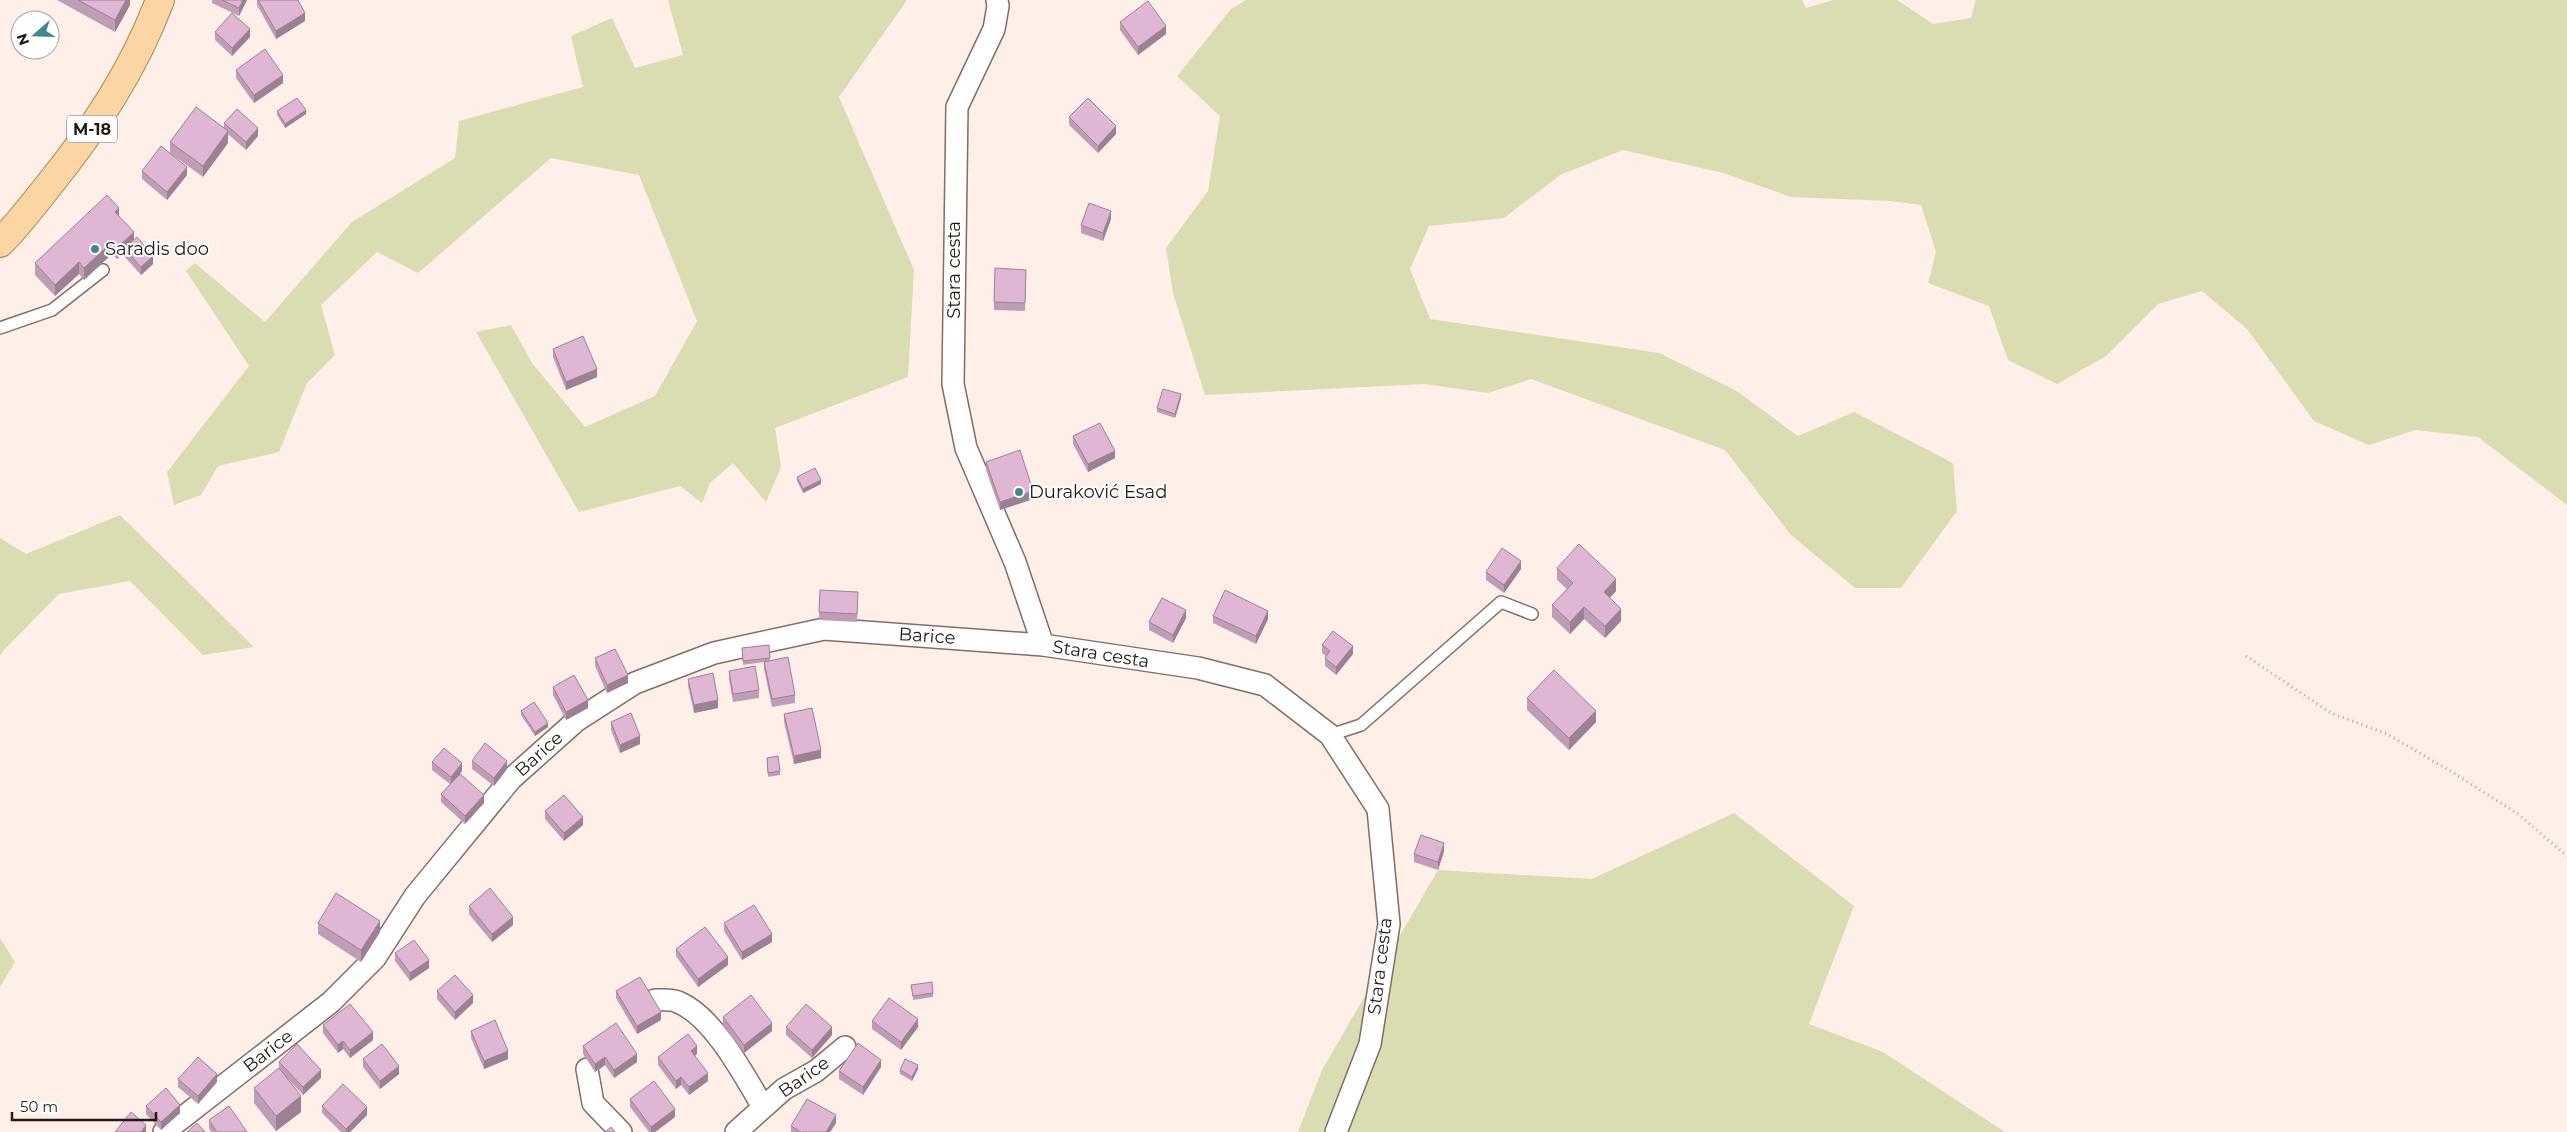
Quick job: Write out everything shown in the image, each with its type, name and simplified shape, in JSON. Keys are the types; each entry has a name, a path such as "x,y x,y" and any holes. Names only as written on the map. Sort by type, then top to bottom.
{"main road":[{"name":"M-18","path":"0,243 84,141 119,88 146,37 160,0"}],"street":[{"name":"Stara cesta","path":"997,0 998,6 994,29 957,107 953,384 966,448 1014,562 1043,645 1198,668 1266,686 1330,735 1378,809 1389,924 1370,1044 1336,1132"},
{"name":"Barice","path":"164,1132 331,1002 375,958 415,896 511,779 576,721 635,683 714,653 824,629 1043,645"},
{"name":"Barice","path":"655,1000 677,1001 696,1012 734,1058 763,1107"},
{"name":"Barice","path":"736,1132 784,1089 816,1071 845,1047"},
{"path":"587,1069 593,1103 621,1132"}],"lane":[{"path":"0,328 52,310 103,270"},
{"path":"1330,735 1361,725 1501,602 1532,614"}],"path":[{"path":"2246,656 2331,714 2387,734 2452,772 2518,814 2567,856"}],"green space":[{"path":"668,0 907,0 839,97 914,270 908,377 775,428 781,467 766,502 733,463 710,483 702,503 680,486 579,512 476,332 511,325 532,363 585,427 655,396 697,321 639,175 551,158 418,273 377,252 321,305 335,355 307,383 279,452 218,466 201,495 174,505 167,472 249,366 186,271 195,263 265,322 352,222 455,158 459,121 583,87 571,36 612,18 635,68 683,55"},
{"path":"1246,0 1802,0 1806,8 1833,0 1897,0 1933,24 1971,18 1976,0 2567,0 2567,505 2478,437 2415,430 2369,445 2314,421 2247,329 2202,291 2158,304 2106,356 2057,384 2008,360 1989,306 1928,283 1936,252 1921,205 1890,201 1791,197 1723,173 1623,150 1560,175 1504,218 1429,226 1410,269 1430,319 1659,353 1735,390 1798,436 1854,412 1953,463 1957,511 1901,588 1855,588 1791,535 1725,450 1531,379 1488,393 1424,384 1205,395 1173,293 1166,248 1208,191 1220,116 1177,76 1231,9"},
{"path":"120,515 254,647 203,655 130,581 59,594 2,652 0,657 0,538 26,554"},
{"path":"1734,813 1854,906 1809,1024 1883,1052 2005,1132 1298,1132 1322,1070 1438,870 1592,879"},
{"path":"0,938 15,962 0,987"}],"building":[{"path":"78,0 126,0 115,20"},
{"path":"222,0 243,0 239,8"},
{"path":"258,0 298,0 305,13 276,31"},
{"path":"1148,1 1166,26 1138,47 1120,22"},
{"path":"232,13 250,29 232,48 215,32"},
{"path":"265,49 283,75 254,95 236,70"},
{"path":"297,98 306,110 285,124 277,111"},
{"path":"1088,98 1116,126 1098,146 1069,117"},
{"path":"196,107 228,131 203,166 170,142"},
{"path":"237,109 258,128 246,142 224,123"},
{"path":"161,146 187,167 167,192 142,171"},
{"name":"Saradis doo","path":"107,195 119,208 115,212 134,232 117,248 112,242 84,268 79,262 55,285 35,263"},
{"path":"1089,203 1111,211 1103,233 1081,225"},
{"path":"137,237 153,256 141,267 124,248"},
{"path":"995,268 1026,270 1025,303 994,302"},
{"path":"583,336 597,369 566,382 553,349"},
{"path":"1163,389 1181,394 1175,414 1157,408"},
{"path":"1100,423 1115,451 1088,464 1073,436"},
{"path":"1020,450 1033,491 1000,502 986,462"},
{"path":"815,468 821,480 803,489 797,477"},
{"path":"1579,544 1616,579 1604,592 1621,609 1605,626 1584,607 1570,622 1552,605 1573,583 1557,568"},
{"path":"1502,548 1521,561 1504,585 1486,572"},
{"path":"820,590 858,592 857,614 819,612"},
{"path":"1225,590 1268,611 1256,636 1213,616"},
{"path":"1162,598 1186,610 1173,635 1149,622"},
{"path":"1333,631 1353,646 1336,667 1325,658 1330,651 1322,645"},
{"path":"769,645 770,658 743,661 742,648"},
{"path":"615,649 628,675 607,685 595,658"},
{"path":"788,657 795,695 772,699 764,662"},
{"path":"755,666 759,690 733,694 729,671"},
{"path":"1554,670 1596,711 1569,738 1527,698"},
{"path":"713,673 718,700 694,705 688,679"},
{"path":"574,675 588,700 566,712 553,687"},
{"path":"534,702 548,723 535,732 521,711"},
{"path":"812,708 821,750 794,756 784,714"},
{"path":"631,713 640,736 620,745 611,722"},
{"path":"485,743 507,761 494,778 472,761"},
{"path":"444,748 462,763 451,777 432,762"},
{"path":"778,756 780,771 768,773 767,758"},
{"path":"460,774 484,795 465,816 441,794"},
{"path":"564,795 583,817 564,833 545,811"},
{"path":"1421,835 1444,843 1438,862 1414,854"},
{"path":"490,888 513,917 492,934 469,906"},
{"path":"336,893 380,921 361,950 318,923"},
{"path":"754,905 772,934 742,952 724,923"},
{"path":"705,927 728,957 698,979 676,949"},
{"path":"414,940 429,960 410,973 395,953"},
{"path":"455,975 473,995 455,1012 437,991"},
{"path":"640,977 661,1012 637,1026 616,991"},
{"path":"932,982 933,993 913,996 911,985"},
{"path":"751,995 772,1023 744,1045 723,1017"},
{"path":"889,998 918,1019 901,1042 872,1021"},
{"path":"350,1004 373,1032 350,1050 343,1041 338,1045 323,1025"},
{"path":"806,1004 832,1027 812,1050 786,1027"},
{"path":"495,1020 508,1051 484,1061 471,1031"},
{"path":"616,1023 637,1054 614,1070 605,1057 595,1064 583,1046"},
{"path":"688,1034 697,1046 691,1051 708,1073 689,1087 681,1077 676,1081 658,1057"},
{"path":"858,1043 881,1060 863,1087 839,1071"},
{"path":"297,1044 321,1070 303,1087 279,1062"},
{"path":"382,1044 399,1066 380,1081 363,1059"},
{"path":"198,1057 217,1074 198,1096 178,1079"},
{"path":"905,1059 918,1065 912,1077 900,1070"},
{"path":"279,1068 301,1096 276,1116 254,1088"},
{"path":"654,1081 675,1109 651,1127 630,1099"},
{"path":"343,1084 367,1107 346,1129 322,1106"},
{"path":"166,1088 180,1105 161,1122 146,1106"},
{"path":"807,1099 836,1115 826,1132 801,1132 791,1126"},
{"path":"229,1106 247,1132 217,1132 209,1120"},
{"path":"131,1112 146,1125 141,1132 115,1132"},
{"path":"197,1123 205,1132 187,1132"},
{"path":"611,1127 615,1132 605,1132"}],"place":[{"name":"Saradis doo","path":"95,249"},
{"name":"Duraković Esad","path":"1019,492"}]}
